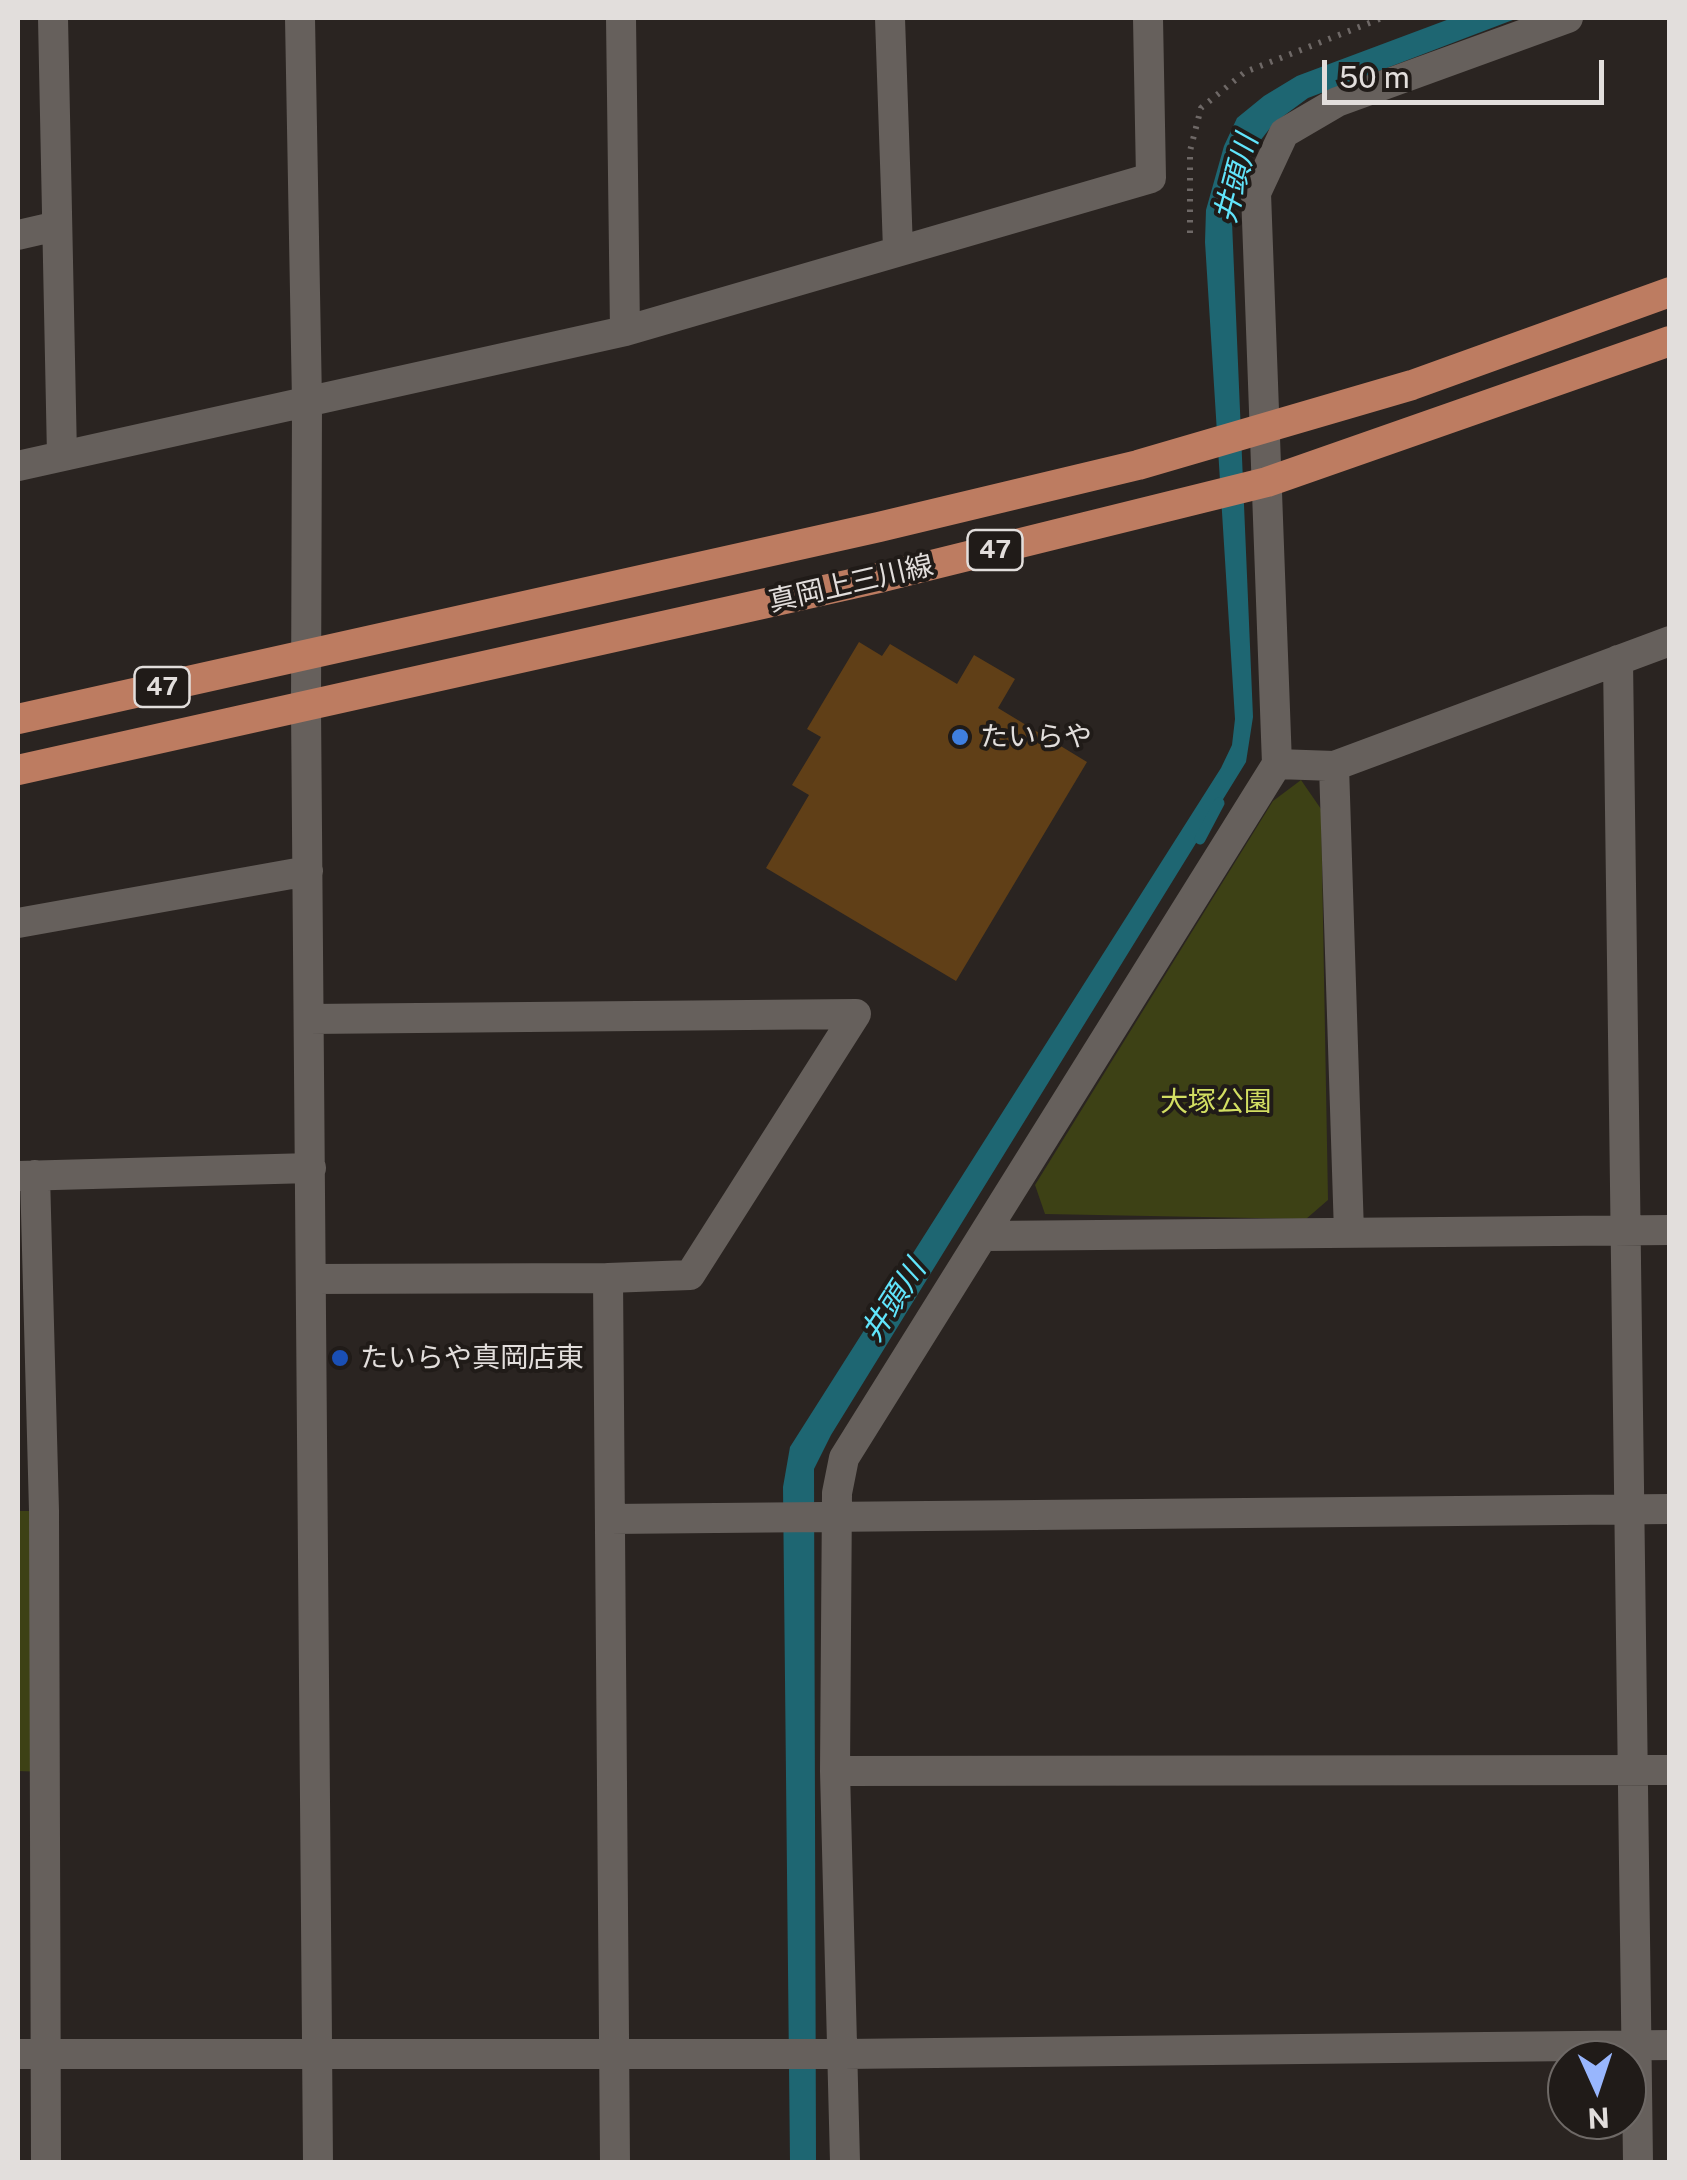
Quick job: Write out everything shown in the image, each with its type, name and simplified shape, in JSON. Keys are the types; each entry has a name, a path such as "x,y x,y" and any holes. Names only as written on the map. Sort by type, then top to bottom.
{"main road":[{"name":"真岡上三川線","path":"18,719 898,523 1138,465 1412,385 1670,292"},
{"name":"真岡上三川線","path":"18,770 883,577 1267,482 1670,342"}],"street":[{"path":"53,18 62,456"},
{"path":"300,18 308,402 306,708 318,2162"},
{"path":"621,18 626,331"},
{"path":"890,18 898,250"},
{"path":"18,466 626,331 1151,178 1148,18"},
{"path":"845,2162 835,1772 836,1518 844,1458 1278,764 1256,193 1284,133 1337,102 1568,18"},
{"path":"18,235 57,226"},
{"path":"1278,764 1334,766 1670,640"},
{"path":"1618,660 1637,2040"},
{"path":"1334,766 1349,1232"},
{"path":"18,923 308,872"},
{"path":"310,1019 856,1014 690,1274 312,1279"},
{"path":"46,2162 32,2054 26,1176 311,1168"},
{"path":"985,1236 1670,1230"},
{"path":"608,1278 615,2162"},
{"path":"610,1520 1670,1509"},
{"path":"835,1772 1670,1770"},
{"path":"32,2054 844,2054 1547,2047"}],"path":[{"path":"1190,233 1190,151 1201,108 1245,72 1382,18"}],"green space":[{"name":"大塚公園","path":"1301,780 1321,809 1328,1200 1306,1219 1045,1214 1035,1185 1273,801"},
{"path":"18,1511 44,1511 44,1772 18,1771"}],"water":[{"path":"1452,18 1518,18 1308,98 1274,123 1253,150 1233,207 1232,222 1253,717 1246,762 831,1435 814,1469 816,2162 790,2162 783,1487 790,1447 1232,745 1235,719 1205,242 1206,210 1224,146 1237,118 1297,76"}],"building":[{"path":"859,642 882,656 890,644 957,684 974,655 1015,679 998,708 1087,762 956,981 766,868 809,795 792,785 821,737 807,729"}],"waterway":[{"name":"井頭川","path":"1200,839 1219,803"}],"place":[{"name":"たいらや","path":"960,737"},
{"name":"たいらや真岡店東","path":"340,1358"}]}
